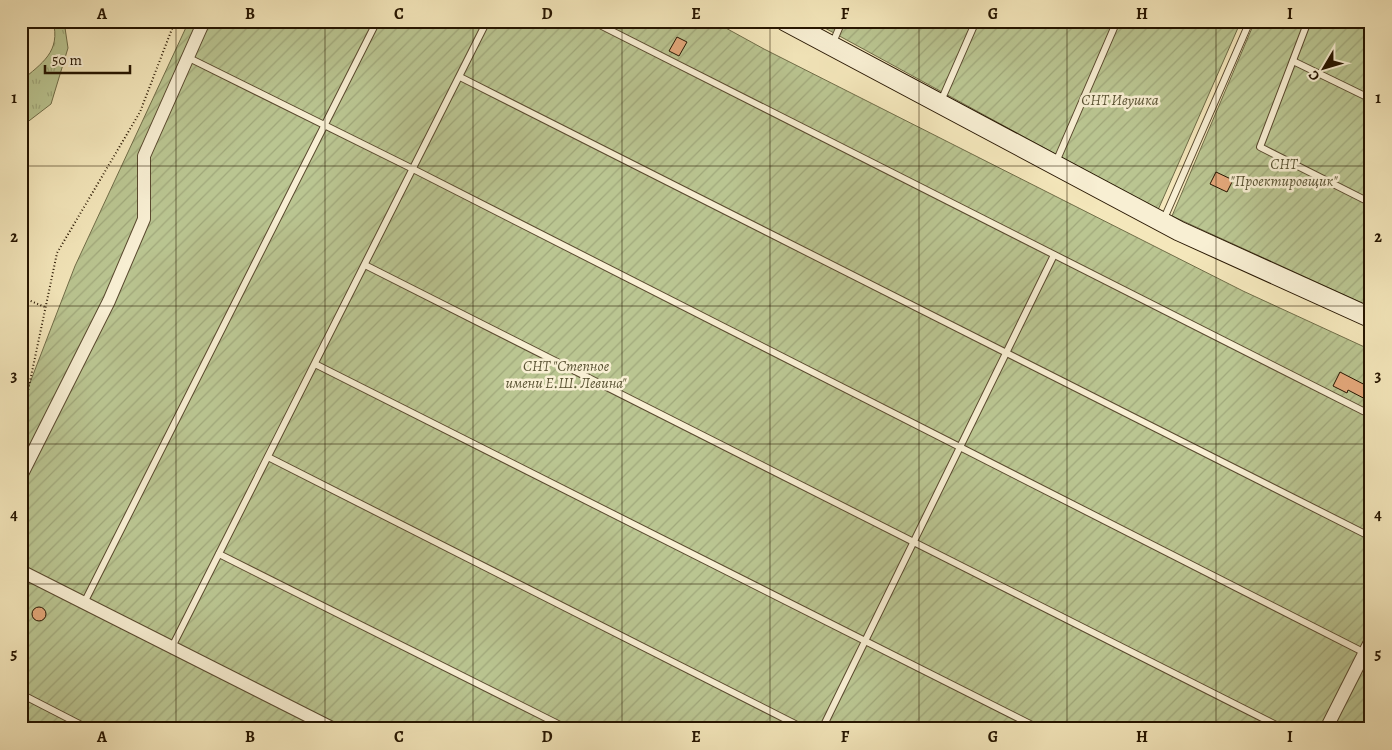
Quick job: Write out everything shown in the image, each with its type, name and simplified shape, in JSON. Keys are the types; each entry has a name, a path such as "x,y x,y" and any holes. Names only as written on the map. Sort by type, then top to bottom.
{"street":[{"path":"21,476 109,301 144,219 144,156 204,21"},
{"path":"785,21 1162,222 1371,318"},
{"path":"21,571 334,729"},
{"path":"1326,729 1368,654 1371,640"}],"lane":[{"path":"84,603 377,21"},
{"path":"172,647 487,21"},
{"path":"592,21 1371,415"},
{"path":"831,46 842,21"},
{"path":"939,104 976,21"},
{"path":"1054,166 1117,21"},
{"path":"1162,222 1250,21"},
{"path":"1308,21 1260,146 1371,203"},
{"path":"187,57 414,169 1368,654"},
{"path":"1293,61 1371,100"},
{"path":"460,77 1371,537"},
{"path":"822,729 1054,255"},
{"path":"365,265 1284,729"},
{"path":"315,364 1040,729"},
{"path":"268,457 805,729"},
{"path":"219,554 568,729"},
{"path":"21,694 89,729"}],"path":[{"path":"21,424 57,253 140,112 175,21"},
{"path":"21,297 45,307"}],"green space":[{"path":"53,21 64,21 68,48 51,104 21,127 21,81 48,56 52,49 55,32"},
{"name":"СНТ \"Степное имени Е.Ш. Левина\"","path":"189,21 713,21 764,49 1243,291 1371,350 1371,729 21,729 21,406 75,266"},
{"name":"СНТ Ивушка","path":"812,21 1241,21 1158,210"},
{"name":"СНТ \"Проектировщик\"","path":"1255,21 1371,21 1371,307 1172,216"}],"building":[{"path":"677,37 687,42 679,56 669,51"},
{"path":"1216,172 1233,180 1227,192 1210,184"},
{"path":"1340,372 1371,388 1371,402 1348,390 1347,393 1333,386"},
{"path":"39,607 44,609 46,614 44,619 39,621 34,619 32,614 34,609"}]}
